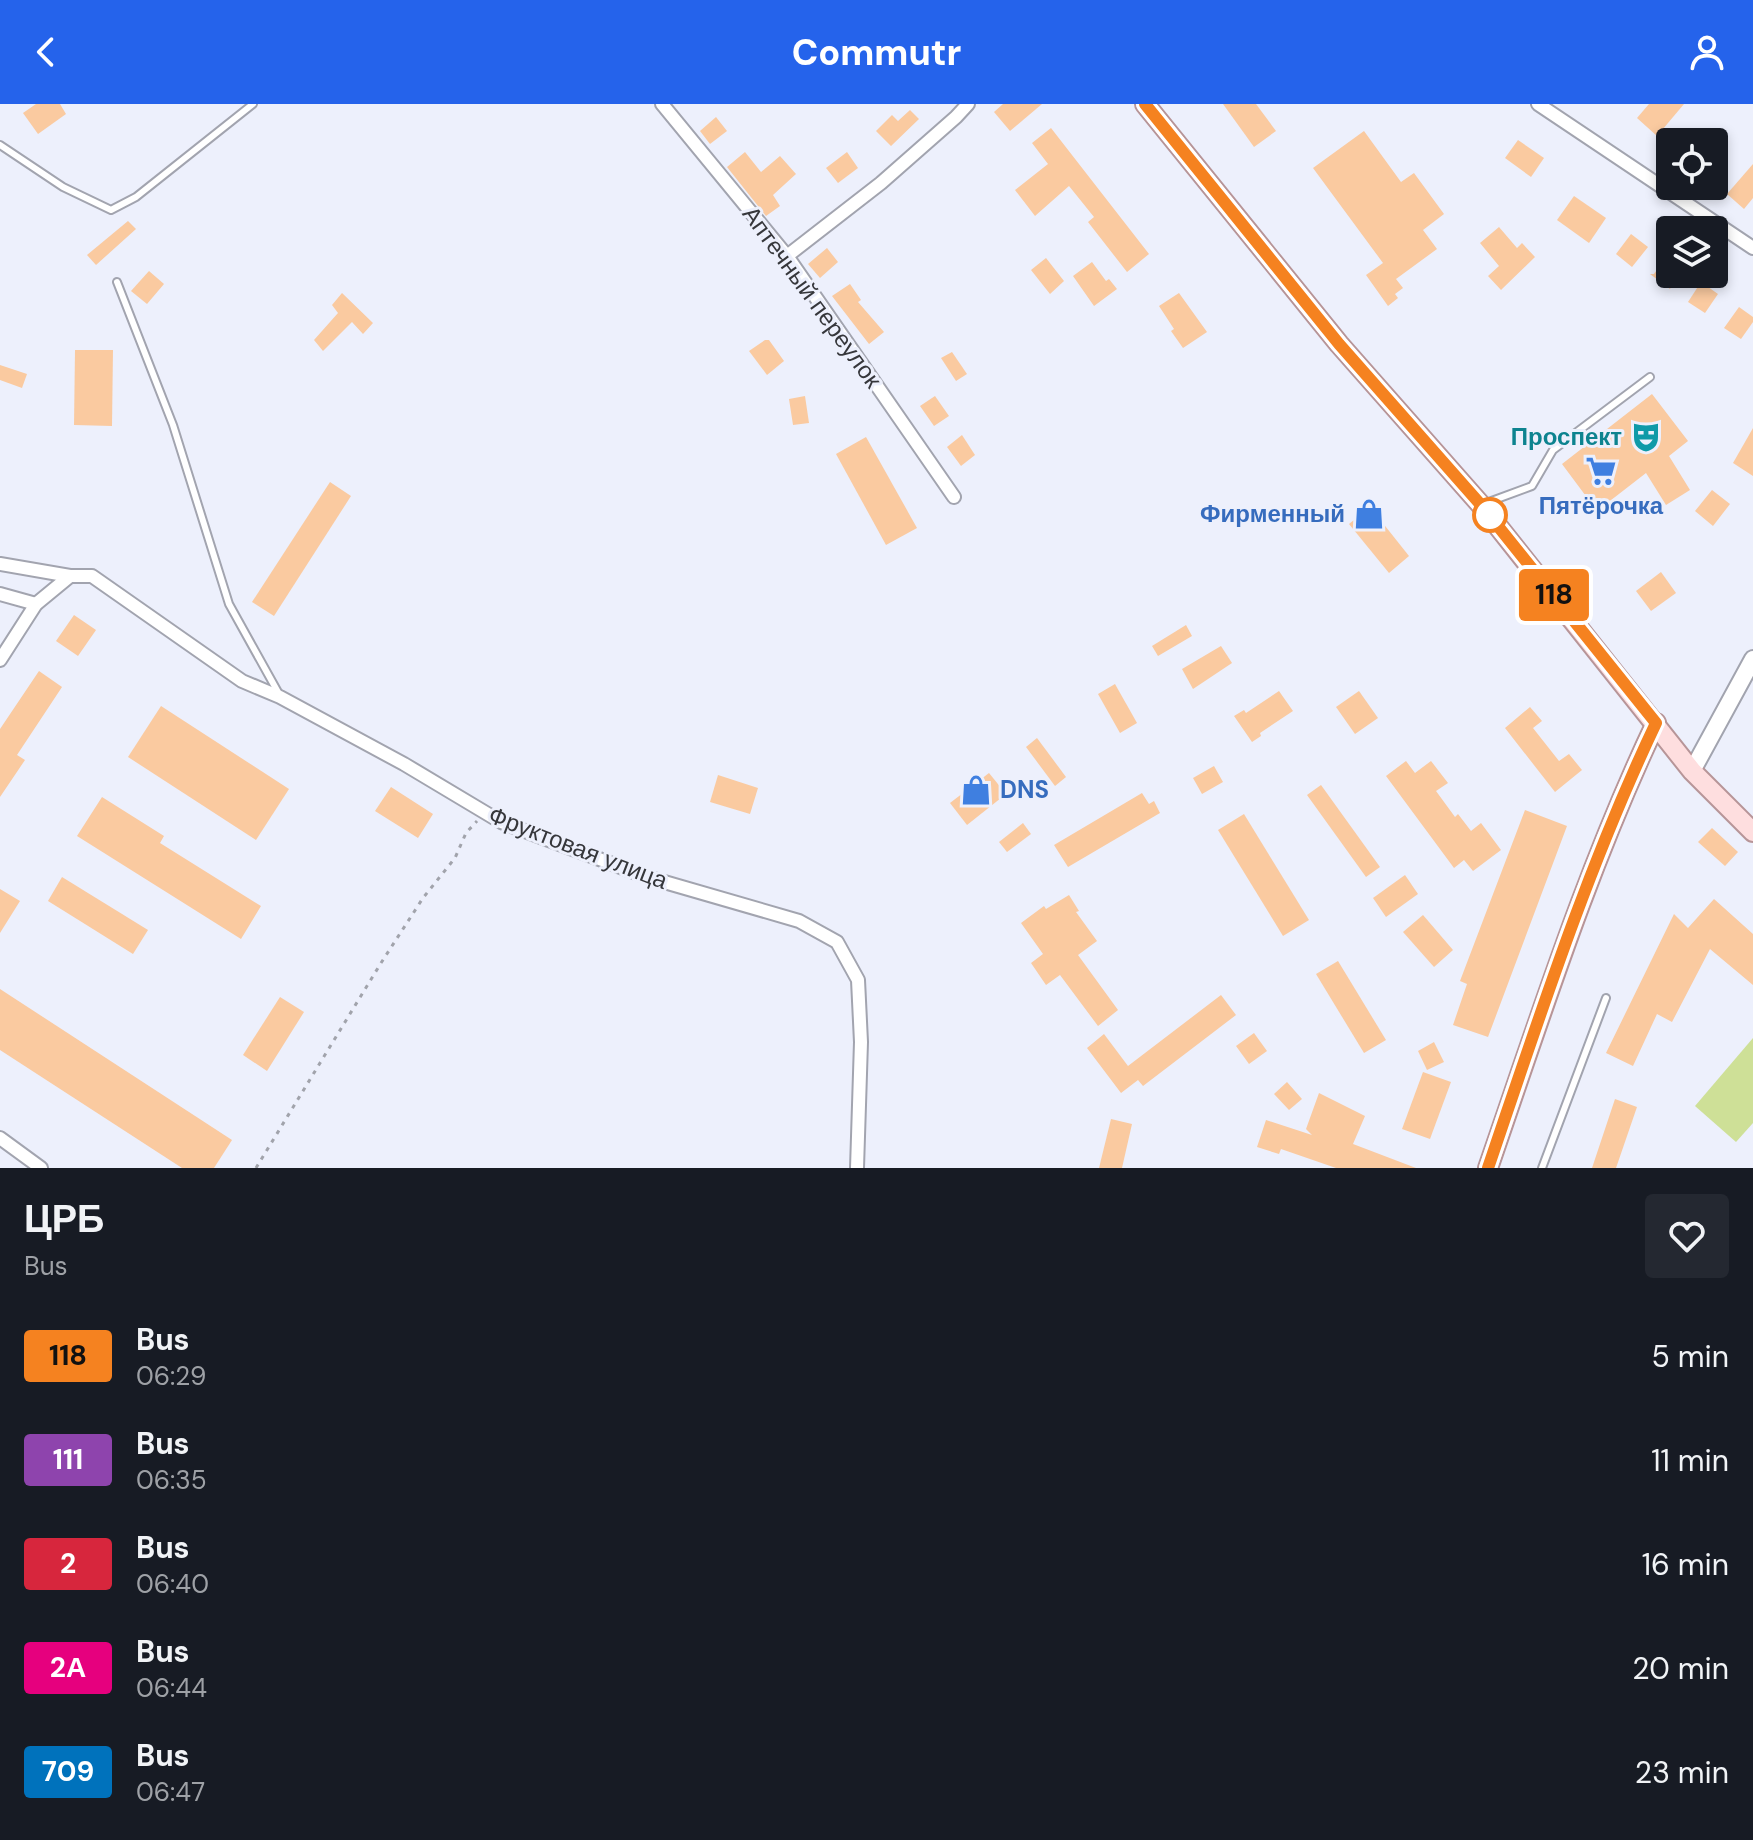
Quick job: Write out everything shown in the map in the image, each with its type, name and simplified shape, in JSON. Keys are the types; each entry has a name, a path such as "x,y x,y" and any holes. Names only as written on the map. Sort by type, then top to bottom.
{"main road":[{"path":"1145,104 1339,344 1481,505 1692,771 1753,832"},
{"path":"1692,771 1753,659"},
{"path":"1488,1168 1582,897 1625,787 1656,723"}],"street":[{"name":"Аптечный переулок","path":"662,104 787,256 954,497"},
{"path":"787,256 881,183 968,104"},
{"path":"1538,104 1753,248"},
{"name":"Фруктовая улица","path":"0,564 70,576 92,576 242,681 280,697 404,764 501,822 647,877 799,921 837,942 858,980 861,1042 857,1168"},
{"path":"0,660 36,604 70,576"},
{"path":"0,594 36,604"},
{"path":"0,1138 41,1168"}],"lane":[{"path":"0,145 63,187 111,210 136,197 253,104"},
{"path":"117,282 173,425 229,604 280,697"},
{"path":"1481,505 1532,486 1553,450 1650,377"},
{"path":"1542,1168 1606,998"}],"path":[{"path":"256,1168 381,963 423,898 455,858 471,825 482,819 501,822"}],"green space":[{"path":"1753,1038 1753,1123 1736,1142 1695,1106"}],"building":[{"path":"36,104 60,104 66,114 38,134 23,113"},
{"path":"1003,104 1042,104 1010,131 994,112"},
{"path":"1223,104 1256,104 1276,131 1254,147"},
{"path":"1649,104 1684,104 1664,128 1656,128 1656,135 1637,118"},
{"path":"910,110 919,119 891,146 876,131 892,115 898,121"},
{"path":"716,117 727,131 710,144 700,131"},
{"path":"1051,128 1149,254 1127,272 1088,222 1094,217 1069,186 1035,216 1015,190 1048,164 1032,143"},
{"path":"1364,131 1401,182 1414,173 1444,214 1423,230 1437,249 1396,279 1403,288 1395,294 1398,298 1388,306 1366,275 1383,263 1313,168"},
{"path":"1518,140 1544,158 1531,177 1505,158"},
{"path":"745,152 761,172 780,156 796,174 773,195 780,206 766,216 727,167"},
{"path":"847,152 858,168 838,183 826,168"},
{"path":"1753,164 1753,198 1744,209 1728,193"},
{"path":"1574,196 1606,218 1589,243 1557,220"},
{"path":"128,221 136,229 96,265 87,255"},
{"path":"1499,227 1517,248 1522,243 1535,257 1501,290 1488,276 1499,266 1480,243"},
{"path":"1631,234 1648,247 1632,267 1616,254"},
{"path":"827,248 838,262 820,278 808,264"},
{"path":"1046,258 1064,281 1050,294 1031,270"},
{"path":"1092,262 1106,281 1109,279 1117,289 1094,306 1073,276"},
{"path":"149,271 164,284 147,304 131,291"},
{"path":"850,284 861,300 858,302 884,332 869,344 832,296"},
{"path":"1697,288 1710,288 1718,294 1705,313 1688,302"},
{"path":"342,293 373,323 363,334 352,322 323,351 314,340 338,313 332,305"},
{"path":"1179,293 1207,332 1183,348 1159,306"},
{"path":"1739,307 1753,317 1741,339 1724,328"},
{"path":"769,340 784,361 767,375 749,351"},
{"path":"75,350 113,350 112,426 74,425"},
{"path":"952,352 967,374 956,381 941,358"},
{"path":"0,365 27,374 22,388 0,380"},
{"path":"1652,394 1688,441 1669,456 1690,490 1666,505 1646,473 1597,511 1562,464"},
{"path":"805,396 809,423 793,425 789,399"},
{"path":"935,396 949,416 934,426 920,406"},
{"path":"1753,428 1753,476 1733,463"},
{"path":"962,435 975,455 961,466 947,447"},
{"path":"866,437 917,528 886,545 836,454"},
{"path":"330,482 351,496 274,616 252,602"},
{"path":"1712,490 1730,504 1713,526 1695,511"},
{"path":"1370,507 1409,556 1389,573 1349,524"},
{"path":"1661,572 1676,593 1651,611 1636,591"},
{"path":"74,615 96,630 78,656 56,641"},
{"path":"1186,625 1192,636 1158,656 1152,646"},
{"path":"1221,646 1232,663 1193,689 1182,669"},
{"path":"39,671 62,687 17,755 25,760 0,797 0,729"},
{"path":"1115,684 1137,723 1120,733 1098,694"},
{"path":"1279,691 1293,711 1252,742 1234,716 1244,710 1246,713"},
{"path":"1359,691 1378,718 1355,734 1336,707"},
{"path":"161,706 289,789 256,840 128,757"},
{"path":"1530,707 1542,721 1533,728 1559,761 1569,754 1582,770 1555,792 1505,728"},
{"path":"1037,738 1066,777 1055,786 1026,747"},
{"path":"1406,761 1415,773 1431,761 1448,783 1436,791 1455,817 1458,814 1471,831 1481,823 1501,850 1473,871 1464,860 1454,868 1386,776"},
{"path":"1214,766 1223,782 1202,794 1193,778"},
{"path":"989,773 1006,794 967,825 950,803"},
{"path":"718,775 758,788 750,814 710,802"},
{"path":"1321,785 1380,867 1366,877 1307,795"},
{"path":"391,787 433,814 418,838 375,811"},
{"path":"1142,793 1149,804 1154,801 1160,813 1068,867 1054,845"},
{"path":"102,797 164,836 160,843 261,906 241,939 77,836"},
{"path":"1525,810 1567,826 1488,1037 1453,1025 1467,984 1460,981"},
{"path":"1244,814 1309,920 1283,936 1218,830"},
{"path":"1023,823 1031,834 1007,852 999,842"},
{"path":"1712,828 1738,852 1725,866 1698,842"},
{"path":"1405,875 1418,894 1386,917 1373,898"},
{"path":"62,877 148,930 133,954 48,901"},
{"path":"0,889 20,901 0,933"},
{"path":"1069,895 1079,911 1076,912 1097,941 1078,955 1118,1010 1098,1026 1060,975 1046,985 1031,963 1043,954 1021,923 1044,906 1046,909"},
{"path":"1714,899 1753,934 1753,985 1710,949 1672,1022 1657,1014 1633,1066 1606,1053 1674,914 1688,928"},
{"path":"1423,915 1453,950 1434,967 1403,932"},
{"path":"1338,961 1386,1040 1364,1053 1316,974"},
{"path":"0,989 232,1140 214,1168 182,1168 0,1050"},
{"path":"1221,995 1236,1015 1143,1086 1138,1080 1121,1093 1087,1048 1104,1034 1128,1066"},
{"path":"280,997 304,1012 267,1071 243,1055"},
{"path":"1254,1033 1267,1051 1249,1064 1236,1046"},
{"path":"1434,1042 1444,1062 1427,1070 1418,1051"},
{"path":"1423,1072 1451,1082 1430,1139 1402,1129"},
{"path":"1287,1082 1302,1099 1289,1110 1274,1094"},
{"path":"1319,1093 1365,1116 1353,1144 1416,1168 1336,1168 1281,1149 1279,1154 1257,1147 1266,1120 1312,1135 1306,1129"},
{"path":"1615,1099 1637,1107 1616,1168 1592,1168"},
{"path":"1111,1119 1132,1124 1122,1168 1099,1168"}],"bus line":[{"name":"118","path":"1145,104 1339,344 1481,505 1656,723 1625,787 1582,897 1488,1168"}],"place":[{"name":"Проспект","path":"1646,437"},
{"name":"Пятёрочка","path":"1601,471"},
{"name":"Фирменный","path":"1369,514"},
{"name":"DNS","path":"976,790"}]}
